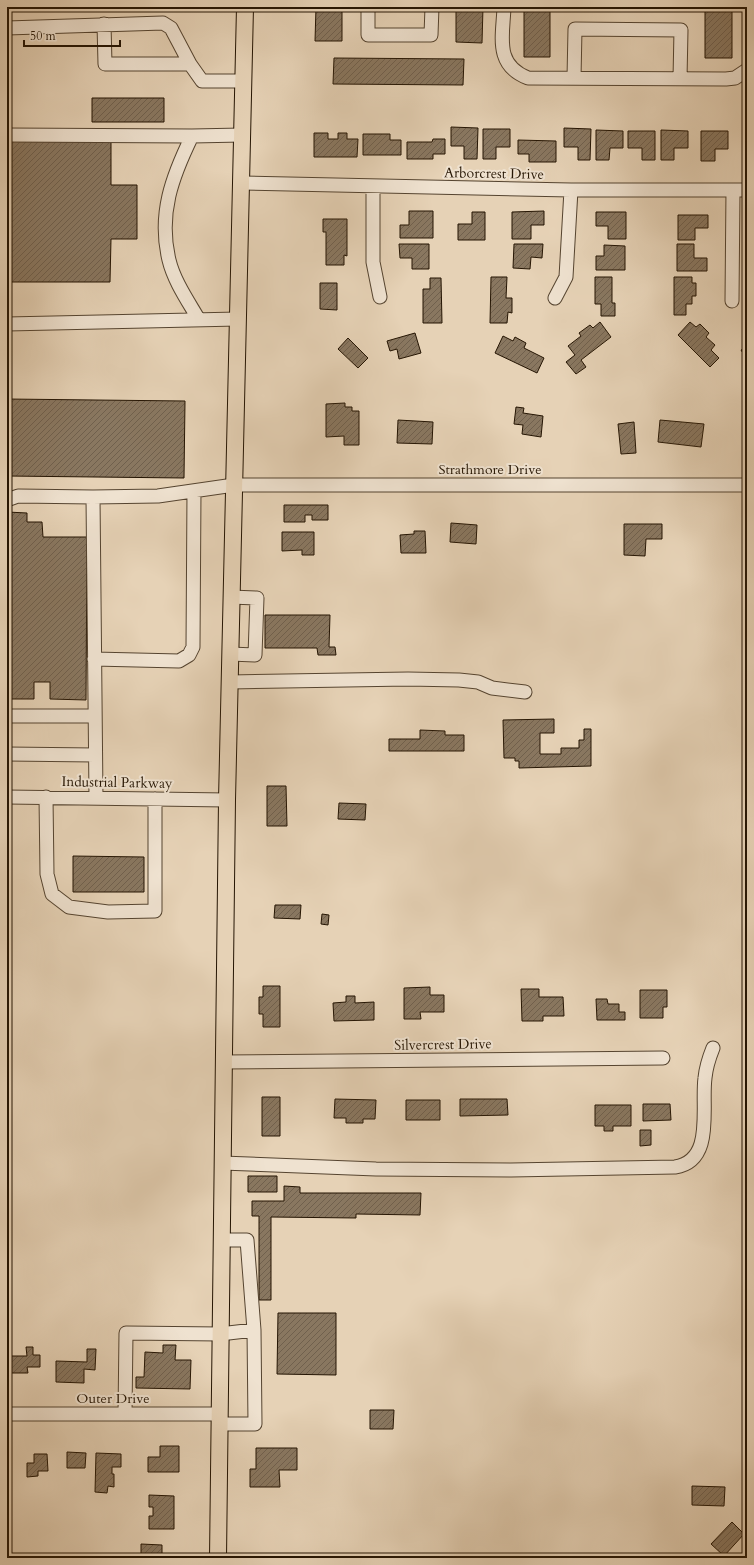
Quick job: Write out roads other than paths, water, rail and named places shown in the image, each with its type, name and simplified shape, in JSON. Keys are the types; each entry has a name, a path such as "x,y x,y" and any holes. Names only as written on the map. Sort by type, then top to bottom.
{"main road":[{"path":"218,1558 227,800 245,7"}],"street":[{"path":"368,7 368,35 431,35 432,7"},
{"path":"504,7 503,52 506,62 518,74 528,78 735,78 747,70"},
{"path":"7,28 163,23 171,28 190,64 202,81 243,81"},
{"path":"104,24 105,64 190,64"},
{"path":"574,78 575,29 681,30 680,79"},
{"path":"7,135 242,135"},
{"path":"192,136 180,161 170,189 166,214 166,238 169,261 174,274 180,288 199,320"},
{"name":"Arborcrest Drive","path":"241,183 571,190 747,190"},
{"path":"373,187 373,262 380,297"},
{"path":"555,298 566,278 571,190"},
{"path":"732,300 733,190"},
{"path":"7,324 238,319"},
{"name":"Strathmore Drive","path":"7,500 18,496 158,496 234,485 747,485"},
{"path":"94,659 179,661 189,655 192,647 194,491"},
{"path":"93,497 96,798"},
{"path":"230,654 255,655 257,598 231,597"},
{"path":"230,682 408,679 459,680 478,682 492,688 524,692"},
{"path":"7,716 95,716"},
{"path":"7,754 95,755"},
{"name":"Industrial Parkway","path":"7,797 227,800"},
{"path":"46,797 47,874 52,894 69,907 108,912 155,911 155,799"},
{"path":"222,1163 376,1169 503,1170 683,1166 695,1157 702,1142 705,1078 708,1062 713,1048"},
{"name":"Silvercrest Drive","path":"223,1062 663,1058"},
{"path":"125,1414 126,1333 220,1334 254,1330 247,1240 222,1240"},
{"name":"Outer Drive","path":"7,1414 125,1414 220,1419 255,1424 254,1330"}]}
